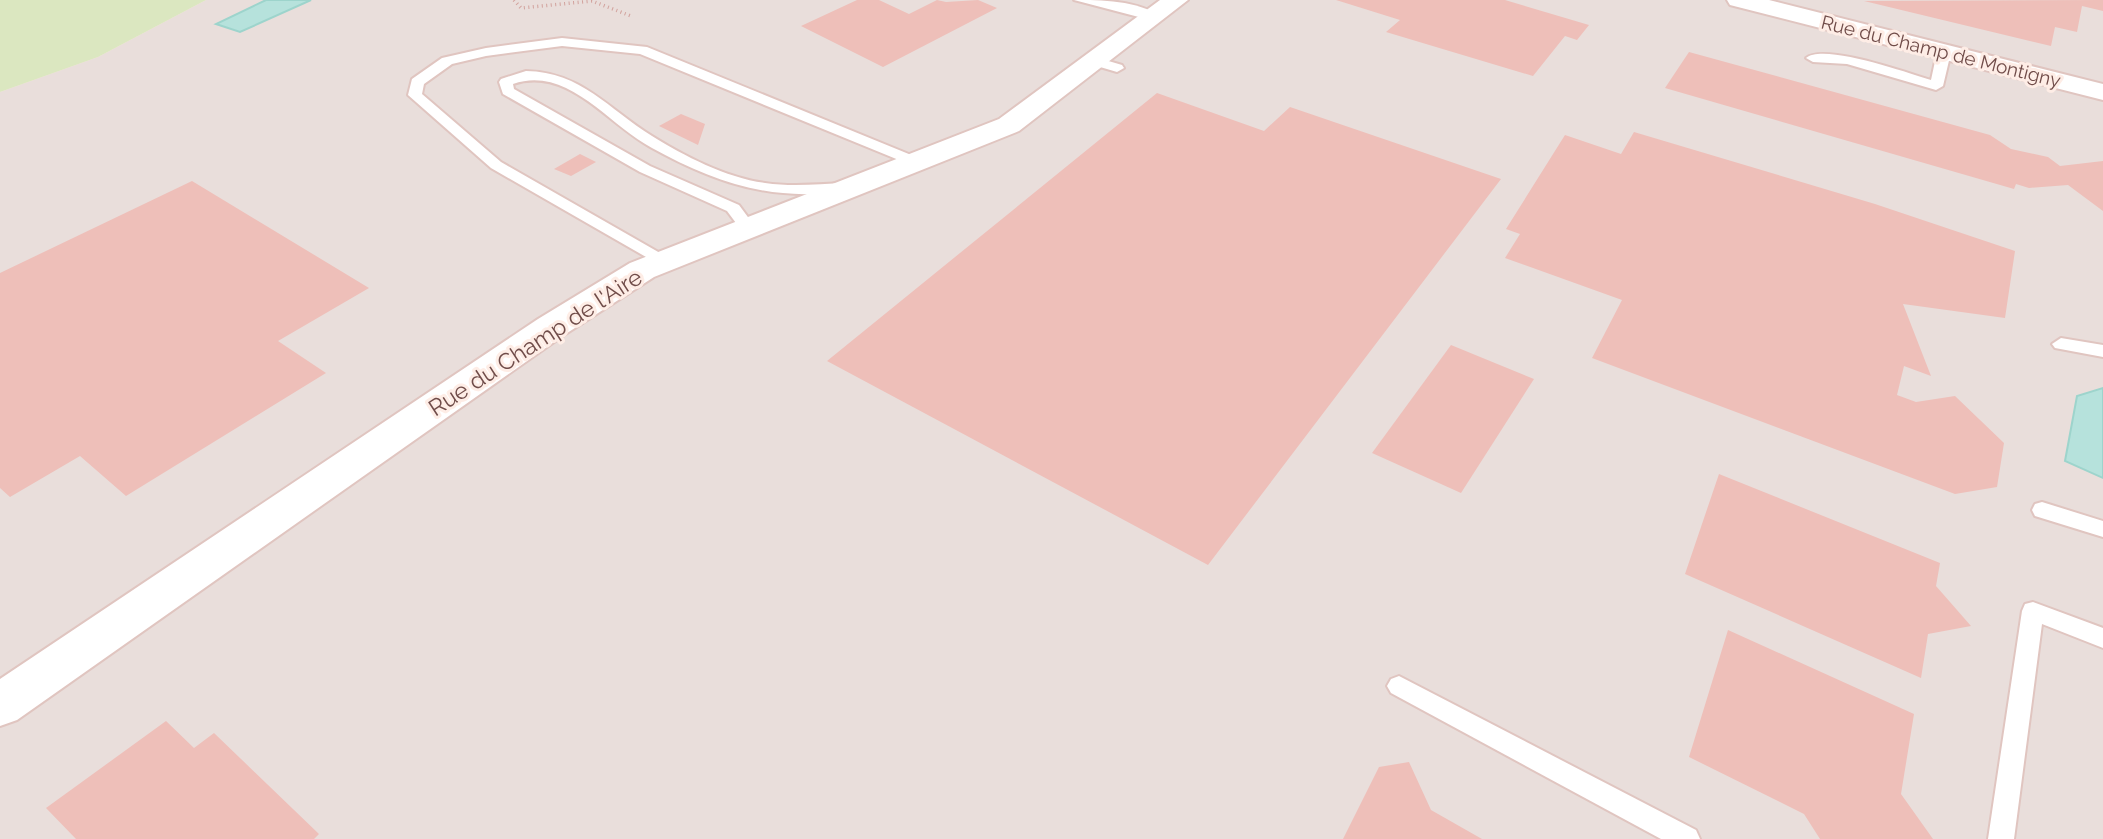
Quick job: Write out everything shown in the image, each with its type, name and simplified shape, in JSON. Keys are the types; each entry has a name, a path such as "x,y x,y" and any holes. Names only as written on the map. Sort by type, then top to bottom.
{"street":[{"name":"Rue du Champ de Montigny","path":"1739,0 2103,92"},
{"name":"Rue du Champ de l'Aire","path":"0,705 551,327 642,270 1009,125 1106,64 1165,8"}],"lane":[{"path":"1080,0 1127,8 1165,8"},
{"path":"666,261 496,165 415,95 417,82 447,61 485,52 562,42 642,51 916,162"},
{"path":"1813,58 1848,60 1936,86 1944,52"},
{"path":"748,228 733,208 645,169 508,91 506,82 520,74 539,73 567,84 596,99 647,139 737,182 780,189 851,188"},
{"path":"2061,344 2103,351"},
{"path":"2042,510 2103,529"},
{"path":"2001,839 2033,611 2103,638"},
{"path":"1399,686 1687,839"}],"shaded area":[{"path":"206,0 2103,0 2103,839 0,839 0,92 98,57"}],"green space":[{"path":"0,0 206,0 98,57 0,92"}],"water":[{"path":"266,0 311,0 240,32 216,24"},
{"path":"2103,388 2103,478 2065,461 2077,396"}],"building":[{"path":"857,0 879,0 909,14 937,0 978,0 997,8 883,67 801,26"},
{"path":"1336,0 1505,0 1589,25 1577,40 1565,36 1533,76 1386,32 1400,20"},
{"path":"2103,0 2103,11 2082,6 2077,32 2055,27 2051,46 1864,1"},
{"path":"1689,52 1990,135 2011,149 2048,157 2060,166 2103,161 2103,211 2068,185 2029,188 2016,184 2014,189 1665,88"},
{"path":"1157,93 1264,131 1290,107 1501,179 1208,565 827,361"},
{"path":"681,114 705,124 698,145 659,126"},
{"path":"1634,132 1875,204 2015,251 2005,318 1903,304 1931,376 1904,366 1897,395 1916,402 1955,396 2004,443 1997,487 1955,494 1592,358 1622,300 1505,258 1520,234 1506,229 1565,135 1621,154"},
{"path":"580,154 596,162 571,176 554,169"},
{"path":"192,181 369,288 278,341 326,373 126,496 80,456 10,497 0,488 0,273"},
{"path":"1451,345 1534,379 1461,493 1372,453"},
{"path":"1719,474 1940,563 1936,586 1971,626 1928,634 1921,678 1685,574"},
{"path":"1728,630 1914,714 1901,794 1933,839 1820,839 1804,814 1689,757"},
{"path":"166,721 194,748 214,733 319,834 314,839 76,839 46,808"},
{"path":"1409,762 1431,810 1482,839 1343,839 1379,767"}]}
